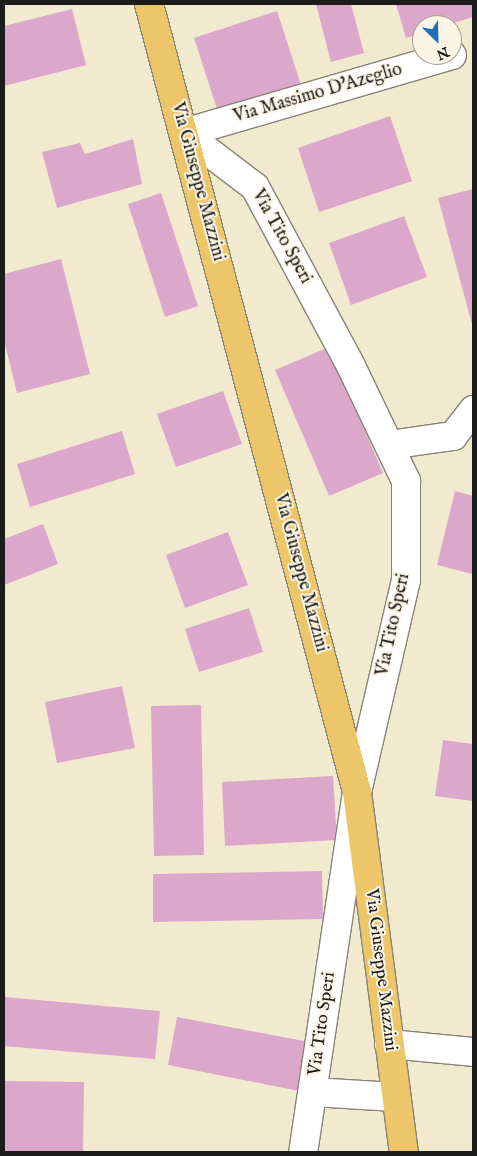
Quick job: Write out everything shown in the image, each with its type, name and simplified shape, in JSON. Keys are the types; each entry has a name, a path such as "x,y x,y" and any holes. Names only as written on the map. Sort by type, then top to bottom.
{"main road":[{"name":"Via Giuseppe Mazzini","path":"149,4 357,792 395,1097 404,1152"}],"street":[{"name":"Via Massimo D'Azeglio","path":"184,134 418,65"},
{"name":"Via Tito Speri","path":"184,134 255,188 406,481 406,580 357,792 314,1092 303,1152"},
{"path":"389,445 453,436 473,410"},
{"path":"389,1044 473,1052"},
{"path":"314,1092 395,1097"}],"building":[{"path":"316,4 351,4 364,53 331,62"},
{"path":"396,4 473,4 473,17 462,20 462,15 412,15 412,36 406,38"},
{"path":"72,9 86,65 4,86 4,26"},
{"path":"277,11 302,88 219,115 194,38"},
{"path":"390,116 412,181 319,212 298,148"},
{"path":"133,139 142,184 57,208 42,152 80,143 85,154"},
{"path":"473,189 473,328 438,198"},
{"path":"161,193 198,306 165,317 128,204"},
{"path":"404,216 427,277 351,305 329,243"},
{"path":"61,259 90,374 17,393 4,340 4,274"},
{"path":"329,347 383,473 329,496 275,370"},
{"path":"223,391 242,444 176,467 157,414"},
{"path":"122,431 135,474 30,507 17,464"},
{"path":"455,491 473,496 472,574 437,565"},
{"path":"43,524 58,564 4,585 4,539"},
{"path":"228,532 248,585 185,608 166,555"},
{"path":"249,608 263,652 199,672 185,629"},
{"path":"122,686 135,748 57,763 45,702"},
{"path":"201,705 204,855 154,856 151,706"},
{"path":"443,740 473,744 473,801 435,796"},
{"path":"333,776 337,840 225,846 222,782"},
{"path":"322,871 323,919 153,922 153,874"},
{"path":"4,997 160,1011 155,1059 4,1046"},
{"path":"177,1017 309,1042 299,1091 168,1065"},
{"path":"4,1081 84,1082 83,1152 4,1152"}]}
